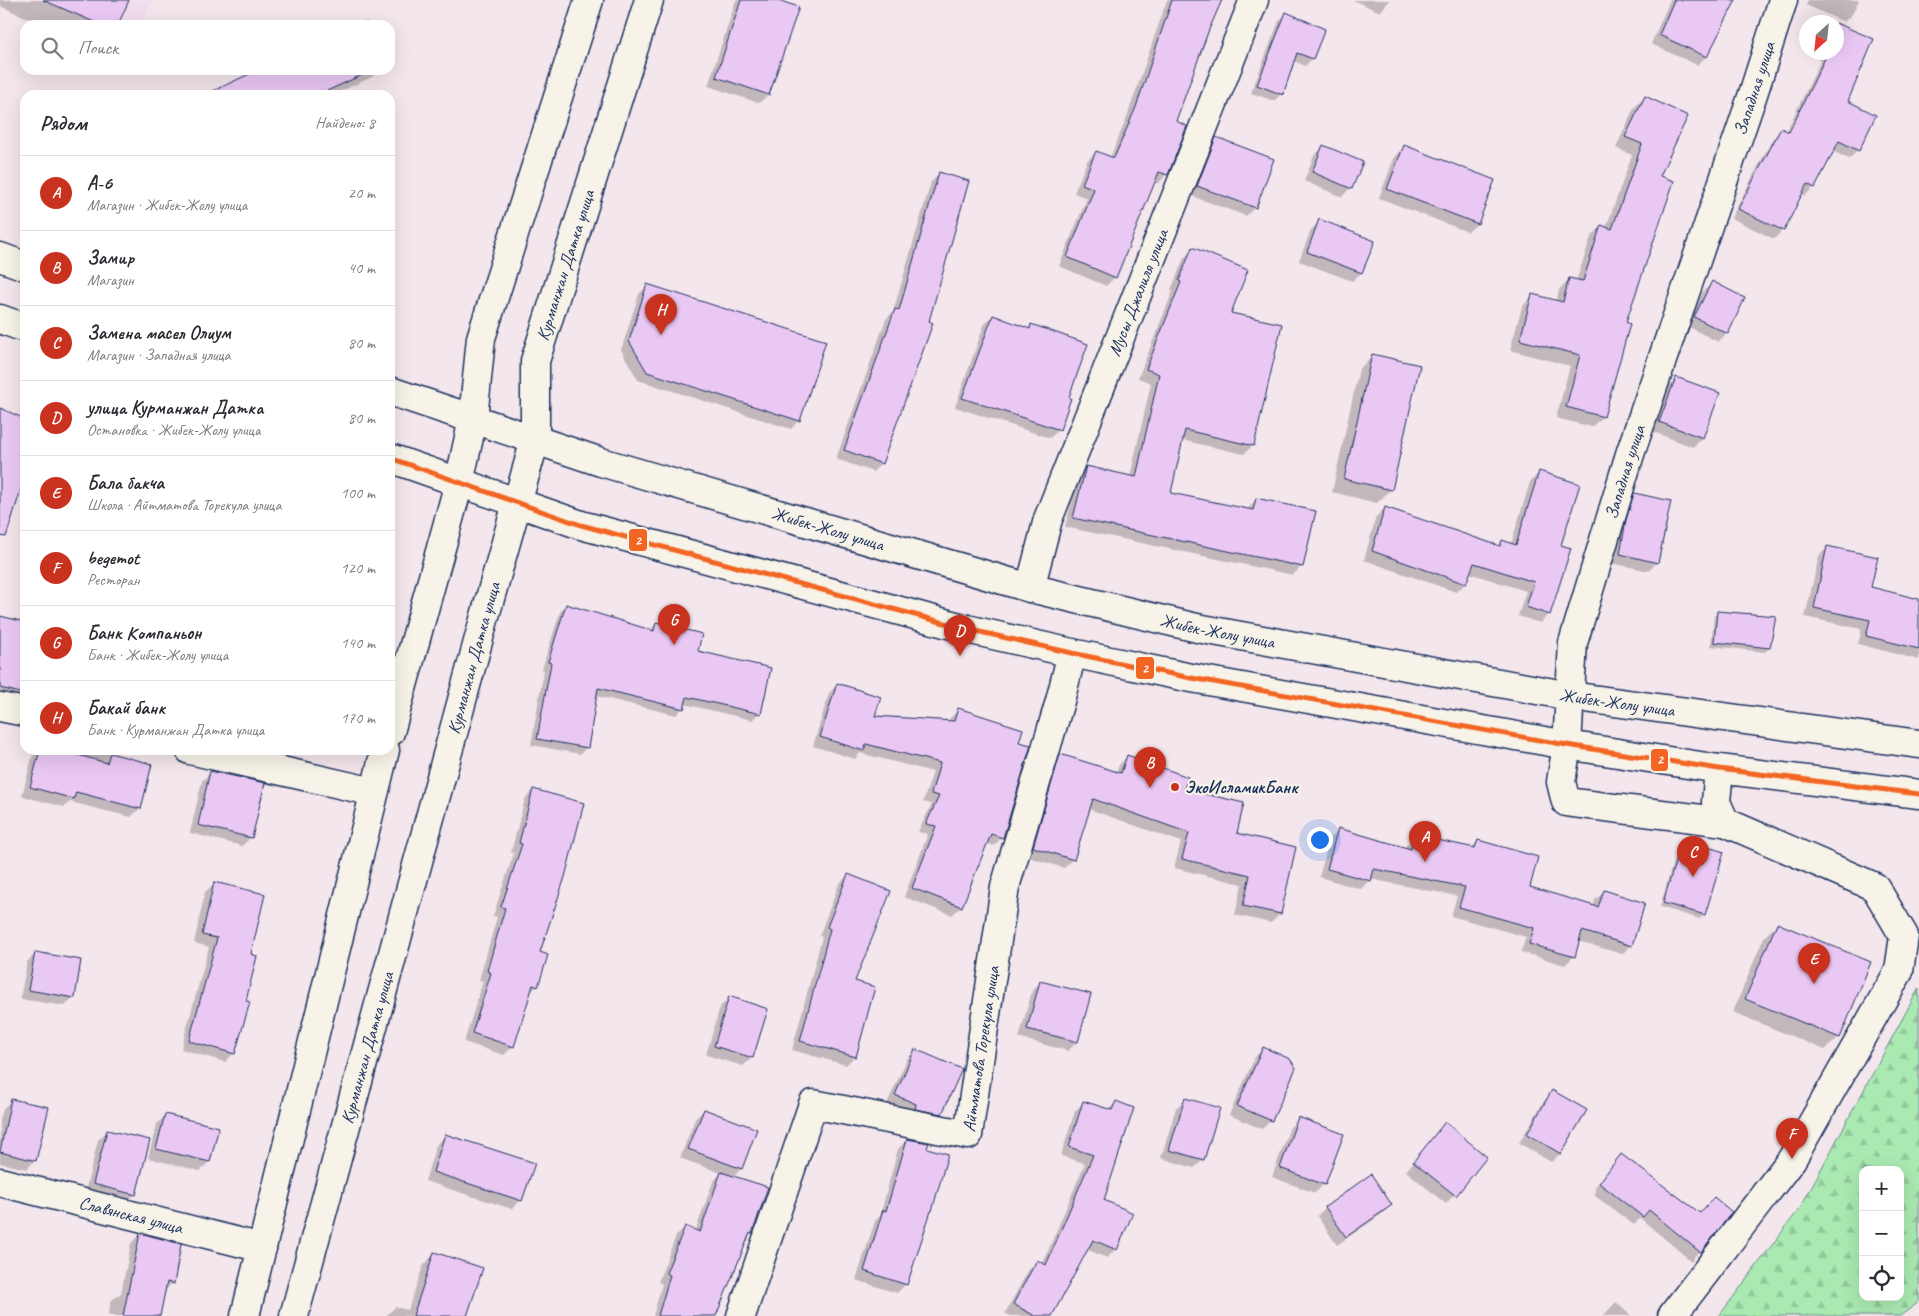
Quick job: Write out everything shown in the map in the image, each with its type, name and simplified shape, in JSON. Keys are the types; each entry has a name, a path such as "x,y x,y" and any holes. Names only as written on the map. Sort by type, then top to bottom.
{"main road":[{"path":"395,714 459,483 473,419 481,338 589,0"},
{"name":"Курманжан Датка улица","path":"294,1316 485,616 535,440 535,361 649,0"},
{"name":"Мусы Джалиля улица","path":"1030,588 1048,519 1254,0"},
{"name":"Западная улица","path":"1725,822 1566,802 1561,782 1567,745 1573,643 1630,454 1754,94 1783,0"},
{"path":"0,257 20,264"},
{"path":"0,319 20,326"},
{"name":"Жибек-Жолу улица","path":"395,393 601,462 1030,588 1197,628 1570,696 1919,744"},
{"path":"395,460 581,525 967,629 1072,653 1186,677 1567,745 1719,769 1919,794"},
{"name":"Айтматова Торекула улица","path":"741,1316 813,1104 968,1135 1005,887 1060,701 1072,653"},
{"path":"0,707 20,711"},
{"path":"212,755 374,792"},
{"path":"245,1316 384,755"},
{"path":"1672,1316 1792,1159 1898,971 1904,936 1874,887 1725,822 1716,802 1719,769"},
{"name":"Славянская улица","path":"0,1182 262,1248"}],"shaded area":[{"path":"43,0 152,0 143,20 89,20"}],"green space":[{"path":"1919,988 1919,1302 1900,1316 1719,1316 1800,1208"}],"building":[{"path":"43,0 129,0 120,20 89,20"},
{"path":"741,0 777,0 799,7 769,95 716,77"},
{"path":"1172,0 1222,0 1208,32 1176,121 1187,126 1168,175 1159,172 1116,278 1067,257 1094,189 1082,184 1096,151 1114,158 1136,107"},
{"path":"1674,0 1736,0 1707,57 1659,35"},
{"path":"1286,12 1325,29 1313,59 1297,53 1283,95 1257,85"},
{"path":"1844,26 1874,39 1848,101 1876,115 1859,151 1839,141 1815,188 1807,184 1784,231 1738,209 1781,128 1789,132 1824,60 1844,60"},
{"path":"247,75 362,75 329,90 215,90"},
{"path":"1645,96 1688,116 1660,176 1674,181 1626,322 1630,324 1604,417 1566,407 1580,355 1520,340 1532,294 1563,302 1569,278 1583,281 1601,225 1612,229 1642,144 1625,137"},
{"path":"1216,137 1274,159 1256,208 1197,186"},
{"path":"1323,145 1363,162 1352,189 1312,172"},
{"path":"1404,145 1495,180 1478,224 1387,189"},
{"path":"939,172 969,181 929,321 933,323 882,464 844,450 895,309 899,310"},
{"path":"1319,219 1375,241 1362,273 1307,252"},
{"path":"1192,247 1248,270 1231,313 1282,324 1254,446 1185,430 1171,493 1253,510 1256,498 1316,511 1303,567 1073,518 1086,466 1136,477 1159,374 1146,369 1181,282 1179,281"},
{"path":"1712,281 1745,298 1728,334 1694,317"},
{"path":"647,284 826,341 800,421 647,372 629,341"},
{"path":"993,315 1030,329 1031,324 1088,344 1069,397 1071,398 1060,430 962,398"},
{"path":"1372,354 1420,365 1392,490 1344,479"},
{"path":"1676,377 1720,393 1703,438 1659,422"},
{"path":"0,408 20,417 20,493 6,537 0,536"},
{"path":"1539,471 1580,484 1561,545 1571,548 1550,615 1526,607 1534,582 1474,563 1466,584 1372,551 1385,507 1500,546 1502,540 1516,545"},
{"path":"1634,493 1671,501 1658,563 1620,554 1626,520"},
{"path":"1827,546 1878,557 1871,587 1919,599 1919,649 1866,636 1870,620 1814,608"},
{"path":"566,604 654,631 656,622 702,634 698,651 771,668 761,714 687,697 684,709 598,688 588,748 537,739 551,663 548,662"},
{"path":"1717,611 1776,616 1770,648 1714,642"},
{"path":"0,616 20,621 20,693 0,688"},
{"path":"837,683 881,697 875,716 954,721 958,708 1023,729 1019,742 1031,745 1003,838 991,834 962,907 912,888 936,826 926,824 939,796 931,794 940,763 866,744 864,751 820,737"},
{"path":"1060,754 1121,773 1127,755 1188,777 1184,789 1244,803 1237,833 1296,847 1281,914 1243,906 1250,875 1182,859 1189,833 1093,799 1074,860 1033,847"},
{"path":"39,755 78,755 107,763 109,755 118,755 152,764 141,809 76,792 74,799 30,787"},
{"path":"210,771 265,783 252,838 198,825"},
{"path":"533,789 584,803 565,877 540,952 548,955 538,987 533,985 514,1047 472,1033 491,973 487,971 505,908 501,907 522,844 519,843"},
{"path":"1338,828 1411,849 1414,835 1475,848 1478,840 1538,857 1530,887 1598,907 1604,890 1645,903 1632,946 1582,931 1575,957 1529,944 1534,928 1459,907 1465,887 1374,869 1371,881 1327,869"},
{"path":"1682,839 1724,852 1705,915 1663,903"},
{"path":"848,874 891,891 855,981 875,987 856,1057 800,1041 830,929 827,927"},
{"path":"214,882 265,894 251,954 257,956 246,1001 250,1002 235,1054 189,1041 217,938 202,935"},
{"path":"1777,923 1871,962 1840,1038 1745,999"},
{"path":"35,952 81,960 75,998 28,990"},
{"path":"1040,981 1091,994 1078,1042 1027,1029"},
{"path":"729,996 768,1009 753,1058 714,1046"},
{"path":"1263,1047 1290,1059 1296,1068 1272,1121 1237,1106"},
{"path":"915,1049 962,1069 942,1114 915,1109 916,1104 895,1095"},
{"path":"1552,1090 1587,1110 1561,1154 1527,1134"},
{"path":"1185,1098 1220,1108 1204,1160 1169,1150"},
{"path":"11,1099 49,1107 36,1161 0,1152"},
{"path":"1083,1101 1112,1110 1116,1101 1134,1108 1104,1200 1133,1213 1117,1250 1093,1240 1052,1316 1035,1316 1013,1304 1037,1260 1046,1265 1093,1155 1069,1147"},
{"path":"704,1109 757,1129 742,1169 688,1149"},
{"path":"165,1114 219,1127 210,1162 156,1149"},
{"path":"1298,1117 1344,1134 1325,1185 1280,1168"},
{"path":"1445,1122 1487,1157 1456,1196 1413,1162"},
{"path":"107,1130 150,1140 136,1195 93,1184"},
{"path":"445,1134 535,1163 522,1201 433,1172"},
{"path":"907,1139 929,1143 927,1148 948,1154 932,1211 907,1285 864,1271 883,1210 886,1211"},
{"path":"1621,1154 1700,1213 1714,1197 1732,1212 1701,1253 1649,1210 1643,1217 1599,1183"},
{"path":"721,1172 768,1187 752,1234 750,1233 716,1316 658,1316 670,1275 666,1273 685,1226 700,1232"},
{"path":"1371,1174 1392,1205 1346,1237 1325,1207"},
{"path":"140,1233 181,1244 174,1284 167,1282 160,1316 123,1316"},
{"path":"434,1252 483,1268 467,1316 413,1316"}],"transit line":[{"name":"2","path":"395,460 581,525 967,629 1072,653 1186,677 1567,745 1719,769 1919,794"}],"place":[{"name":"Бакай банк","path":"661,335"},
{"name":"Банк Компаньон","path":"674,645"},
{"name":"улица Курманжан Датка","path":"960,656"},
{"name":"ЭкоИсламикБанк","path":"1175,787"},
{"name":"Замир","path":"1150,788"},
{"name":"А-6","path":"1425,862"},
{"name":"Замена масел Олиум","path":"1693,877"},
{"name":"Бала бакча","path":"1814,984"},
{"name":"begemot","path":"1792,1159"}]}
